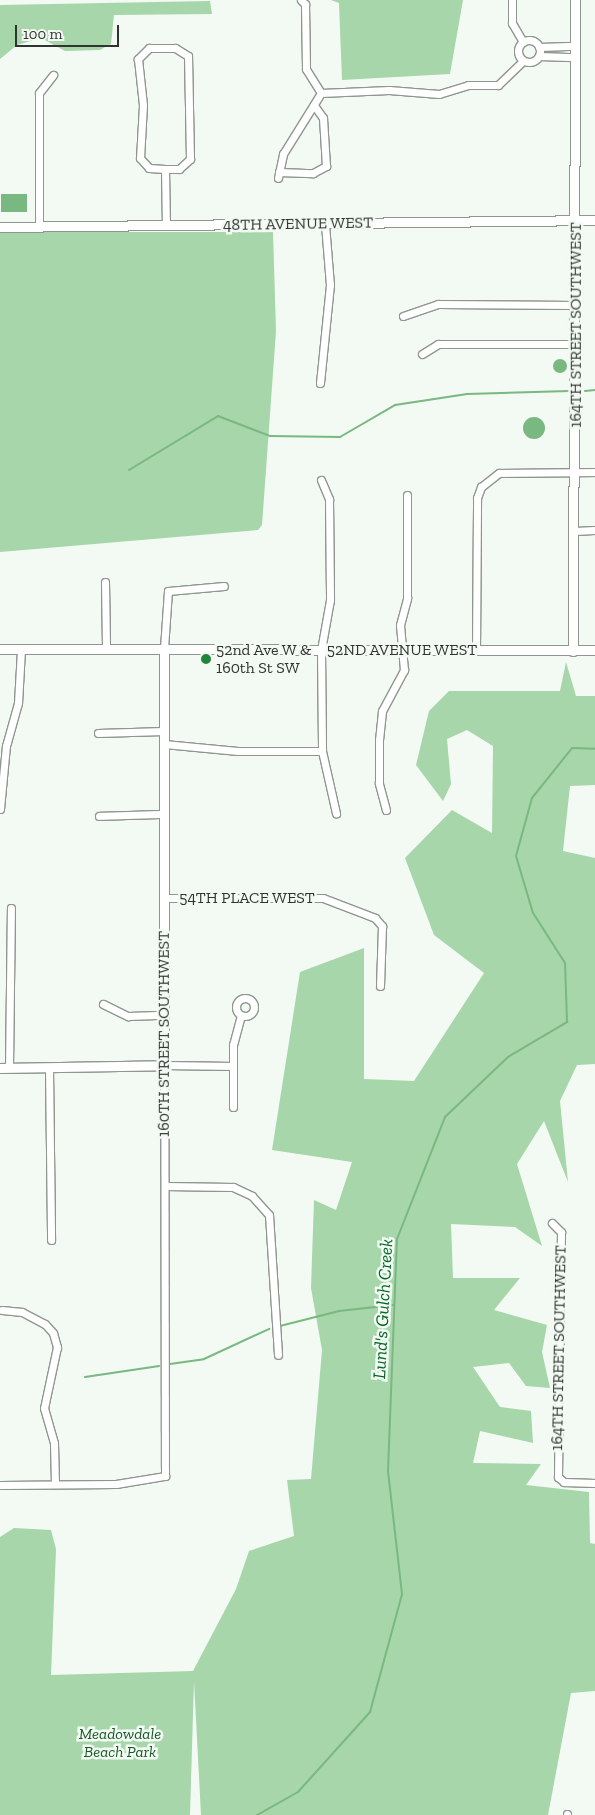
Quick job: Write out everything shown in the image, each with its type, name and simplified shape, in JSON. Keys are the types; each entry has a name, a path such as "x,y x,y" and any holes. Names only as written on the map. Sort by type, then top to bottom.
{"street":[{"path":"301,0 305,4 306,69 321,93"},
{"path":"512,0 512,23 523,42"},
{"name":"164TH STREET SOUTHWEST","path":"573,651 577,220 575,0"},
{"path":"523,42 532,41 539,47 575,46"},
{"path":"523,42 518,52 523,60 530,62 539,56 575,57"},
{"path":"539,47 539,56"},
{"path":"149,48 175,48 188,56 190,159 178,169 165,169 149,168 140,158 143,105 138,59 149,48"},
{"path":"321,93 389,90 440,94 468,85 498,85 523,60"},
{"path":"38,226 39,93 53,75"},
{"path":"314,105 323,118 326,166 313,173 278,175 283,154 321,93"},
{"path":"165,169 166,226"},
{"name":"48TH AVENUE WEST","path":"0,227 595,220"},
{"path":"320,383 330,285 325,224"},
{"path":"403,316 438,304 576,305"},
{"path":"422,354 438,344 576,344"},
{"path":"476,651 477,498 481,487 498,473 595,472"},
{"path":"321,480 329,499 330,600 321,650 322,751 336,813"},
{"path":"386,810 379,783 379,740 382,711 404,670 404,650 400,625 407,598 407,495"},
{"path":"574,531 595,530"},
{"path":"105,582 106,648"},
{"name":"160TH STREET SOUTHWEST","path":"56,1484 116,1484 165,1476 164,648 168,592 224,586"},
{"name":"52ND AVENUE WEST","path":"0,649 595,650"},
{"path":"0,809 21,649"},
{"path":"98,733 164,731"},
{"path":"164,744 238,752 322,751"},
{"path":"99,816 164,814"},
{"name":"54TH PLACE WEST","path":"164,898 323,898 375,918 382,926 380,986"},
{"path":"11,908 5,1068 164,1065 233,1066"},
{"path":"103,1004 128,1016 164,1015"},
{"path":"233,1107 233,1066 241,1015"},
{"path":"50,1068 51,1240"},
{"path":"165,1186 233,1188 252,1196 269,1215 278,1354"},
{"name":"164TH STREET SOUTHWEST","path":"552,1223 561,1232 558,1477 564,1482 595,1482"},
{"path":"0,1485 56,1484 54,1443 44,1408 57,1347 53,1333 45,1324 22,1312 2,1310"}],"green space":[{"path":"331,0 463,0 450,74 342,80 339,3"},
{"path":"210,1 212,14 114,15 111,44 100,50 65,51 41,38 17,45 0,59 0,5"},
{"path":"0,232 273,232 276,331 262,525 258,530 0,552"},
{"name":"Meadowdale Beach Park","path":"566,662 576,696 595,696 595,785 570,786 563,851 595,858 595,1064 577,1065 560,1101 568,1182 544,1121 517,1164 542,1246 515,1227 451,1224 453,1278 520,1278 494,1310 547,1325 542,1352 550,1388 526,1386 509,1363 473,1367 500,1407 531,1411 533,1443 480,1431 473,1463 541,1464 526,1485 589,1492 590,1543 595,1544 595,1691 571,1693 548,1815 201,1815 194,1681 190,1815 0,1815 0,1537 14,1528 51,1530 56,1549 51,1675 193,1671 236,1589 249,1551 294,1536 287,1480 311,1479 322,1350 311,1288 314,1200 336,1210 352,1162 272,1150 300,972 364,948 364,1079 414,1081 484,973 434,935 405,858 452,810 492,833 493,746 467,730 447,739 451,784 443,801 416,765 429,711 449,691 560,691"}],"shaded area":[{"path":"1,194 27,194 27,212 1,212"},
{"path":"557,359 563,359 567,366 563,373 557,373 553,369 553,363"},
{"path":"534,417 542,420 545,428 542,436 534,439 526,436 523,428 526,420"}],"waterway":[{"name":"Lund's Gulch Creek","path":"585,391 595,390"},
{"name":"Lund's Gulch Creek","path":"129,470 218,416 270,436 340,437 395,405 467,394 569,391"},
{"name":"Lund's Gulch Creek","path":"257,1815 298,1792 370,1712 402,1594 388,1471 397,1239 445,1117 508,1057 567,1022 565,963 533,913 516,856 532,798 572,748 595,749"},
{"path":"280,1326 339,1311 394,1305"},
{"path":"170,1364 204,1359 269,1329"},
{"path":"85,1377 159,1366"}],"place":[{"name":"52nd Ave W & 160th St SW","path":"206,659"}]}
